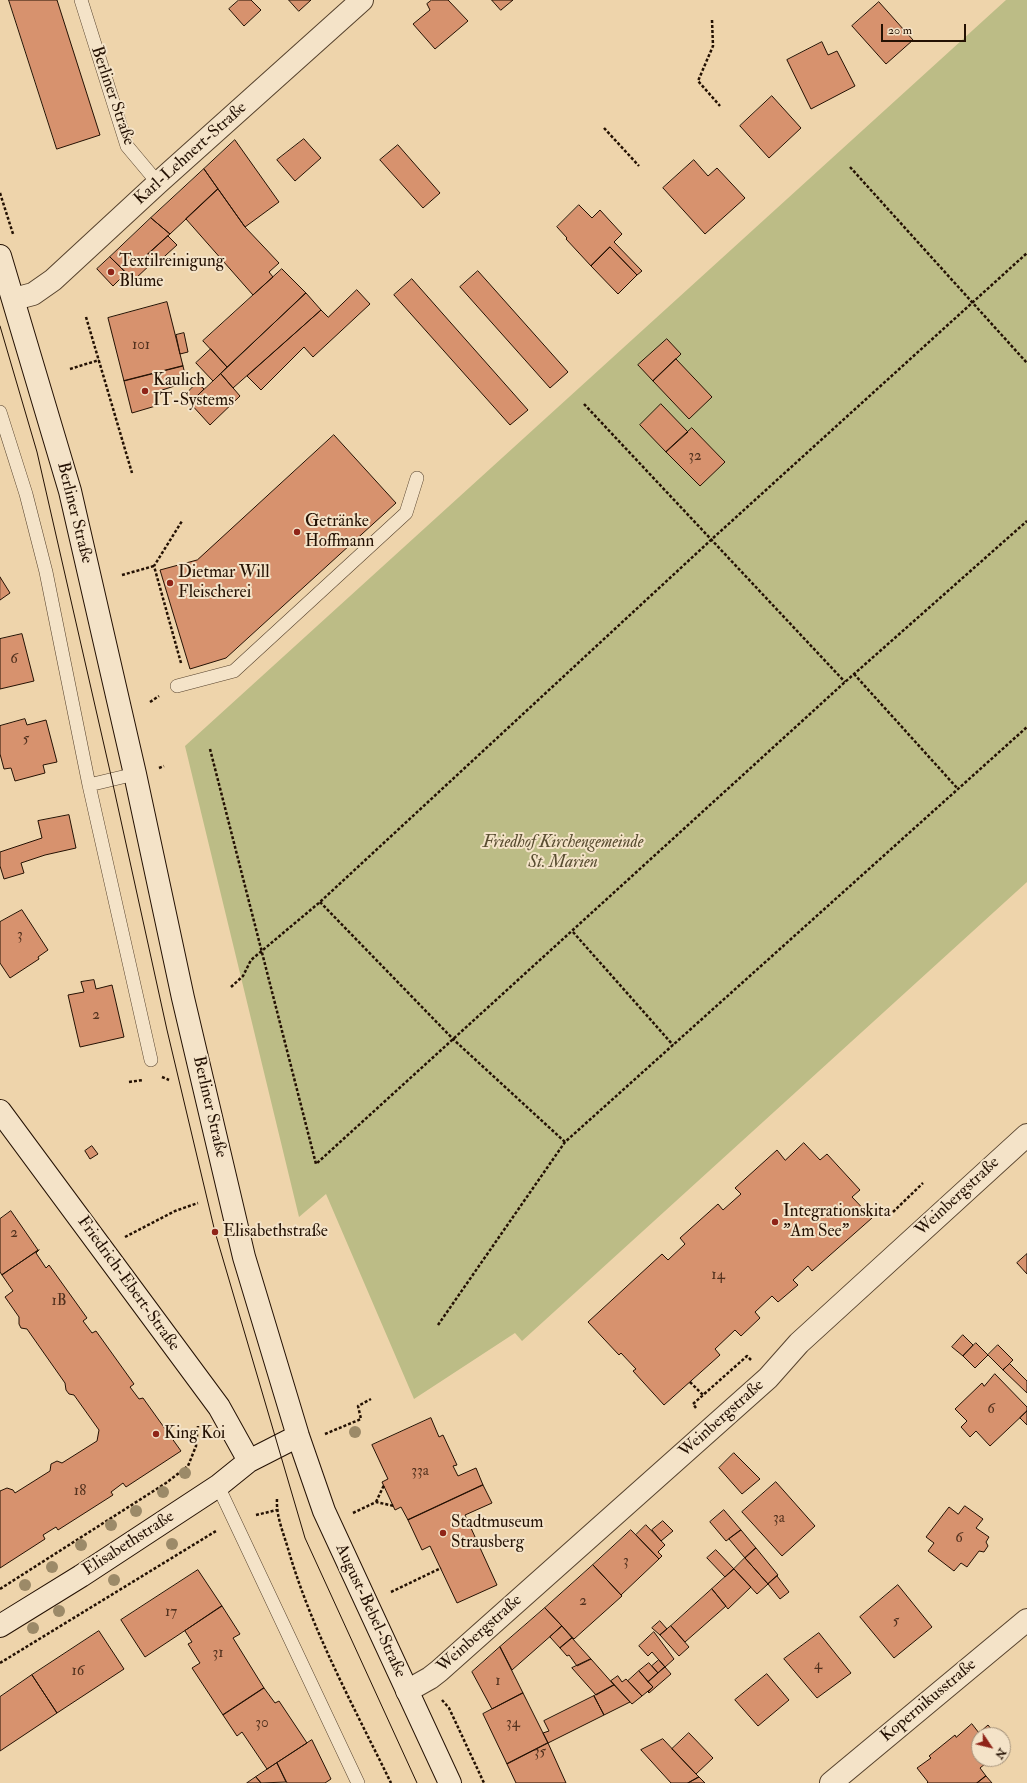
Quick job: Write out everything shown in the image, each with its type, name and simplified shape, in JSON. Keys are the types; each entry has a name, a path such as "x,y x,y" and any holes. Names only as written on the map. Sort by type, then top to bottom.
{"street":[{"name":"Karl-Lehnert-Straße","path":"14,299 33,294 53,280 158,183 362,0"},
{"name":"Berliner Straße","path":"0,256 70,491 135,774 183,998 244,1256 298,1436"},
{"name":"Friedrich-Ebert-Straße","path":"0,1111 219,1407 249,1461"},
{"name":"Weinbergstraße","path":"407,1691 439,1671 768,1378 799,1343 1027,1135"},
{"name":"Elisabethstraße","path":"0,1626 81,1576 218,1486 249,1461 298,1436"},
{"name":"August-Bebel-Straße","path":"298,1436 324,1511 450,1783"},
{"name":"Kopernikusstraße","path":"831,1783 1027,1620"}],"lane":[{"name":"Berliner Straße","path":"81,0 127,146 158,183"},
{"path":"0,412 26,494 46,572 89,785 151,1060"},
{"path":"182,684 234,671 406,513 417,478"},
{"path":"89,785 135,774"},
{"path":"218,1486 358,1783"}],"path":[{"path":"712,20 713,46 698,81 720,106"},
{"path":"604,128 639,166"},
{"path":"850,168 1027,364"},
{"path":"230,987 242,976 251,960 320,902 712,539 1027,253"},
{"path":"86,317 132,473"},
{"path":"70,369 99,360"},
{"path":"584,404 845,682"},
{"path":"122,575 154,566 182,521"},
{"path":"210,750 316,1164 573,932 845,682 1027,521"},
{"path":"154,566 182,684"},
{"path":"854,674 958,789"},
{"path":"438,1325 565,1142 1027,727"},
{"path":"320,902 454,1040 565,1142"},
{"path":"573,932 673,1045"},
{"path":"129,1082 143,1080"},
{"path":"893,1212 923,1183"},
{"path":"104,1251 125,1237 175,1212 198,1203"},
{"path":"690,1382 703,1395 693,1404"},
{"path":"321,1436 361,1419 358,1406 371,1399"},
{"path":"0,1589 160,1487 188,1466 196,1446 198,1426"},
{"path":"376,1502 384,1485"},
{"path":"277,1498 277,1510 295,1573 331,1662 391,1783"},
{"path":"353,1513 376,1502 394,1506"},
{"path":"0,1663 234,1520 277,1510"},
{"path":"391,1592 441,1568"}],"green space":[{"name":"Friedhof Kirchengemeinde St. Marien","path":"1006,0 1027,0 1027,882 522,1341 515,1333 414,1399 326,1194 299,1217 185,746"}],"building":[{"path":"9,0 57,0 100,135 57,149"},
{"path":"239,0 251,0 261,10 244,26 229,9"},
{"path":"289,0 311,0 299,11"},
{"path":"432,0 448,0 468,21 435,49 413,24 430,10 427,4"},
{"path":"492,0 513,0 501,10"},
{"path":"879,2 913,40 886,64 852,26"},
{"path":"822,42 828,55 837,51 855,86 811,109 787,60"},
{"path":"772,96 801,128 769,158 740,126"},
{"path":"304,139 321,158 295,181 277,160"},
{"path":"235,140 279,202 245,227 204,169"},
{"path":"398,145 440,193 423,208 380,160"},
{"path":"694,160 708,176 717,168 745,198 705,234 663,188"},
{"path":"204,169 218,189 170,234 151,218"},
{"path":"218,189 245,227 279,263 269,272 273,277 253,295 186,219"},
{"path":"579,205 592,218 600,210 622,234 614,242 642,271 637,275 610,247 591,266 557,227"},
{"path":"151,218 170,234 147,255 153,262 134,280 110,257"},
{"path":"168,236 177,245 155,265 147,255"},
{"path":"610,247 637,275 618,294 591,266"},
{"path":"110,257 126,273 113,286 97,269"},
{"path":"282,269 306,293 227,367 203,341"},
{"path":"478,271 568,372 550,388 460,287"},
{"path":"412,279 528,410 510,425 394,295"},
{"path":"357,290 370,304 313,357 304,347 261,390 247,376 321,310 328,317"},
{"path":"306,293 321,310 233,388 221,374"},
{"path":"167,302 183,366 124,381 108,318"},
{"path":"184,333 188,352 180,354 176,335"},
{"path":"667,339 681,354 653,381 638,365"},
{"path":"211,349 227,367 213,381 196,363"},
{"path":"676,359 712,397 689,419 653,381"},
{"path":"183,366 187,382 156,392 159,405 132,413 124,381"},
{"path":"221,374 240,396 210,425 190,403"},
{"path":"197,383 204,389 190,403 187,393"},
{"path":"661,404 688,432 666,452 640,425"},
{"path":"692,428 725,462 700,486 666,452"},
{"name":"Getränke Hoffmann","path":"334,435 396,503 226,658 190,669 160,570 197,560"},
{"path":"0,577 10,593 0,600"},
{"path":"22,634 34,681 0,689 0,639"},
{"path":"25,719 27,725 46,720 57,762 43,765 45,773 15,781 11,768 4,769 0,754 0,726"},
{"path":"69,815 76,848 45,855 21,863 24,873 4,879 0,866 0,852 42,838 38,821"},
{"path":"22,910 48,950 38,957 39,959 10,978 0,963 0,922"},
{"path":"94,980 96,989 112,985 124,1037 80,1047 68,995 84,992 81,982"},
{"path":"804,1143 820,1160 827,1154 860,1190 852,1197 872,1218 812,1271 808,1266 793,1280 798,1285 778,1302 772,1296 755,1312 760,1318 741,1336 735,1330 715,1349 720,1355 664,1405 633,1371 636,1369 621,1353 619,1355 588,1322 662,1254 668,1260 685,1244 680,1238 718,1204 723,1210 741,1194 735,1188 777,1150 785,1160"},
{"path":"92,1146 98,1154 90,1159 85,1151"},
{"path":"11,1211 38,1250 2,1275 0,1272 0,1219"},
{"path":"39,1250 36,1253 46,1268 49,1265 87,1318 83,1321 92,1333 96,1331 134,1384 130,1387 139,1399 143,1398 181,1451 126,1487 123,1483 111,1492 113,1495 58,1530 56,1527 43,1535 45,1539 0,1568 0,1491 7,1488 13,1490 15,1493 50,1471 51,1464 57,1461 62,1463 97,1441 99,1430 74,1395 69,1394 66,1390 65,1383 27,1329 21,1328 19,1324 19,1317 5,1297 13,1291 2,1275"},
{"path":"1027,1254 1027,1274 1017,1263"},
{"path":"963,1335 973,1345 963,1356 952,1347"},
{"path":"976,1343 988,1355 975,1368 963,1356"},
{"path":"998,1345 1013,1360 1003,1370 988,1355"},
{"path":"1010,1364 1027,1381 1027,1393 1003,1370"},
{"path":"995,1374 1027,1407 1027,1411 990,1446 976,1431 970,1437 961,1427 967,1421 955,1409 982,1383 984,1386"},
{"path":"1027,1411 1027,1425 1020,1418"},
{"path":"431,1418 439,1437 443,1435 457,1465 453,1466 458,1476 476,1468 483,1485 408,1520 401,1507 395,1510 382,1482 388,1479 372,1445"},
{"path":"734,1453 760,1479 742,1494 719,1468"},
{"path":"776,1482 815,1526 782,1556 742,1512"},
{"name":"Stadtmuseum Strausberg","path":"483,1485 492,1503 465,1515 497,1585 457,1603 430,1546 422,1550 408,1520"},
{"path":"965,1506 983,1519 976,1528 989,1537 986,1542 988,1546 984,1552 979,1551 967,1567 961,1563 954,1571 928,1551 934,1543 926,1537 949,1507 958,1514"},
{"path":"724,1510 741,1530 726,1541 710,1522"},
{"path":"663,1521 673,1531 661,1541 652,1530"},
{"path":"646,1525 665,1545 658,1552 662,1556 659,1559 636,1535"},
{"path":"631,1530 659,1559 621,1595 593,1565"},
{"path":"741,1530 756,1548 745,1558 729,1539"},
{"path":"756,1548 778,1575 768,1584 745,1558"},
{"path":"716,1550 734,1569 725,1577 707,1558"},
{"path":"745,1558 768,1584 757,1594 734,1569"},
{"path":"593,1565 622,1596 574,1639 545,1608"},
{"path":"734,1569 751,1587 728,1609 712,1589"},
{"path":"198,1570 222,1606 145,1657 121,1620"},
{"path":"777,1576 789,1592 780,1599 768,1584"},
{"path":"898,1585 932,1627 894,1658 860,1617"},
{"path":"712,1589 726,1606 685,1642 671,1626"},
{"path":"222,1606 240,1634 233,1638 264,1688 223,1715 192,1668 200,1663 188,1644 192,1642 185,1631"},
{"path":"545,1608 562,1626 512,1670 500,1647"},
{"path":"660,1621 667,1629 660,1635 652,1628"},
{"path":"562,1626 572,1638 560,1648 550,1637"},
{"path":"671,1626 689,1647 679,1656 660,1635"},
{"path":"99,1631 124,1669 57,1713 32,1675"},
{"path":"654,1632 674,1659 665,1667 652,1652 648,1656 639,1646"},
{"path":"819,1633 851,1673 817,1698 784,1659"},
{"path":"572,1638 591,1659 577,1666 569,1655 567,1656 560,1648"},
{"path":"500,1647 523,1693 492,1709 472,1672"},
{"path":"591,1659 614,1685 596,1695 572,1668"},
{"path":"659,1660 665,1667 658,1673 652,1666"},
{"path":"649,1663 658,1673 648,1682 639,1671"},
{"path":"665,1667 671,1674 649,1693 648,1692 653,1687 648,1682"},
{"path":"639,1671 653,1687 642,1696 628,1681"},
{"path":"767,1674 789,1700 758,1726 735,1700"},
{"path":"32,1675 57,1713 0,1751 0,1697"},
{"path":"618,1676 622,1682 626,1679 642,1696 632,1704 611,1681"},
{"path":"614,1685 630,1702 604,1715 594,1696"},
{"path":"264,1688 275,1703 279,1701 307,1743 267,1769 242,1732 237,1736 223,1715"},
{"path":"523,1693 548,1743 507,1764 483,1714"},
{"path":"594,1696 604,1715 548,1743 543,1733 549,1731 544,1721"},
{"path":"972,1724 974,1727 971,1727 971,1767 981,1767 980,1768 986,1776 977,1783 927,1783 928,1782 917,1768 931,1758 929,1756 955,1735 956,1737"},
{"path":"689,1733 713,1758 696,1774 672,1749"},
{"path":"663,1739 699,1777 688,1783 671,1783 641,1750"},
{"path":"312,1740 331,1779 325,1783 287,1783 277,1763"},
{"path":"548,1743 566,1783 516,1783 507,1764"},
{"path":"277,1763 286,1782 261,1783 256,1777"},
{"path":"986,1776 992,1783 977,1783"},
{"path":"256,1777 261,1783 247,1783"},
{"path":"699,1777 705,1783 688,1783"}],"tram line":[{"path":"0,326 37,452 167,1030 215,1232 305,1538 417,1783"}],"place":[{"name":"Textilreinigung Blume","path":"111,272"},
{"name":"Kaulich IT-Systems","path":"145,391"},
{"name":"Getränke Hoffmann","path":"297,532"},
{"name":"Dietmar Will Fleischerei","path":"170,583"},
{"name":"Integrationskita \"Am See\"","path":"775,1222"},
{"name":"Elisabethstraße","path":"215,1232"},
{"name":"King Koi","path":"156,1434"},
{"name":"Stadtmuseum Strausberg","path":"443,1533"}]}
